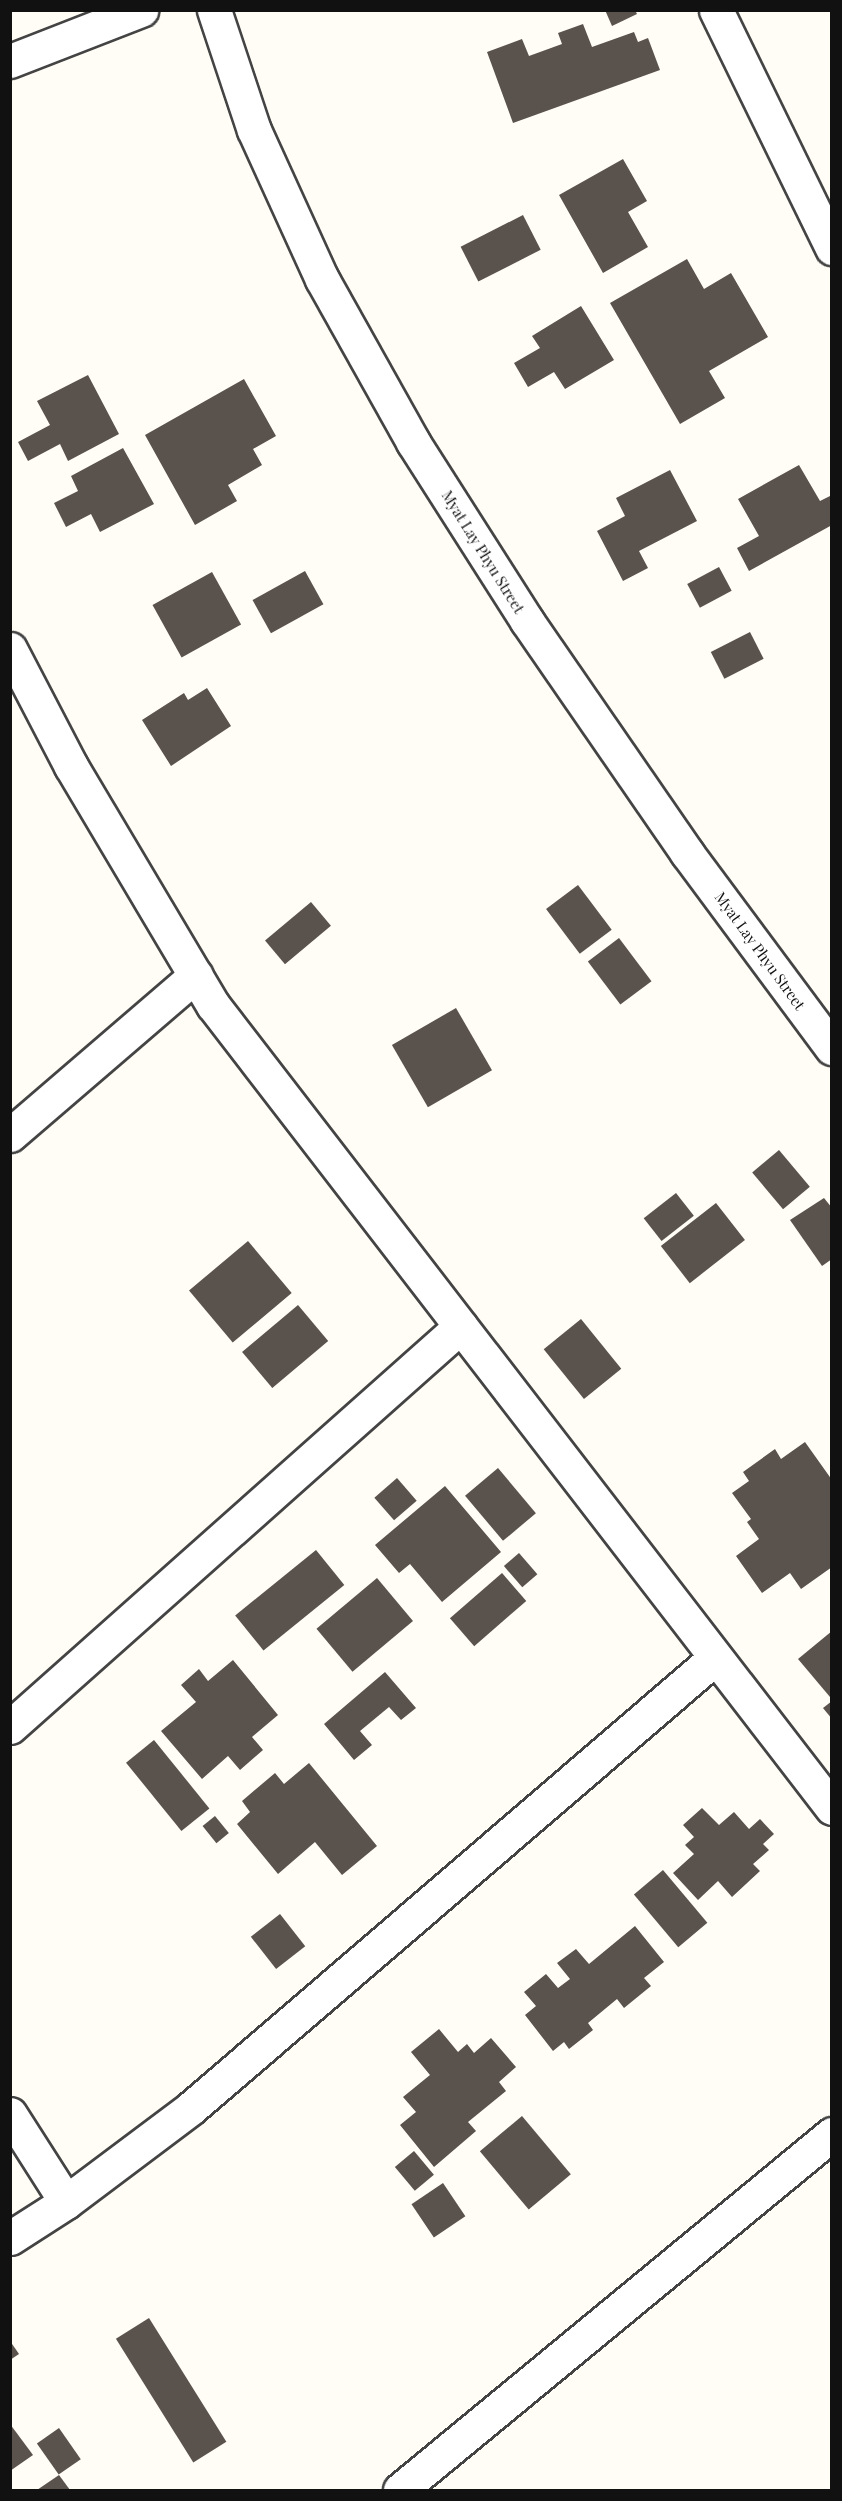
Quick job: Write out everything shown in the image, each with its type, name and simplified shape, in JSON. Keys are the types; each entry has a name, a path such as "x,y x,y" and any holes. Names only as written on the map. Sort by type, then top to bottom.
{"street":[{"path":"10,61 141,10"},
{"name":"Myat Lay Phyu Street","path":"214,10 254,130 317,268 413,442 547,650 687,853 831,1048"},
{"path":"716,10 831,248"},
{"path":"10,649 70,766 213,1005 831,1808"},
{"path":"10,1135 195,975"},
{"path":"10,1727 461,1326"},
{"path":"10,2238 66,2202 191,2108 715,1658"},
{"path":"10,2114 66,2202"},
{"path":"400,2490 831,2134"}],"building":[{"path":"605,10 635,10 637,14 612,26"},
{"path":"583,24 592,47 634,32 638,42 648,38 660,70 513,123 487,52 522,39 529,56 562,44 558,33"},
{"path":"623,159 647,201 628,212 648,247 603,273 559,195"},
{"path":"523,215 541,250 478,282 461,247"},
{"path":"687,259 704,289 731,273 768,337 709,371 725,398 680,424 610,303"},
{"path":"581,306 614,360 565,389 554,372 528,387 514,363 540,348 532,336"},
{"path":"88,375 119,434 68,461 60,444 28,461 18,442 50,425 37,401"},
{"path":"244,379 276,436 253,449 262,465 228,485 237,501 195,525 145,435"},
{"path":"123,448 154,504 100,532 91,514 66,527 54,503 78,491 71,476"},
{"path":"799,465 820,501 832,495 832,525 749,571 737,548 759,536 738,499"},
{"path":"670,470 697,521 639,551 648,568 623,581 597,531 625,516 616,498"},
{"path":"719,567 732,591 700,608 687,584"},
{"path":"305,571 323,604 271,633 253,600"},
{"path":"212,572 241,624 182,657 153,605"},
{"path":"750,632 764,659 724,679 711,652"},
{"path":"207,688 231,726 171,766 142,720 184,693 188,700"},
{"path":"578,885 612,930 580,954 546,909"},
{"path":"311,902 331,926 285,964 265,941"},
{"path":"619,938 651,981 620,1005 588,961"},
{"path":"456,1008 492,1070 428,1107 392,1045"},
{"path":"779,1150 810,1187 783,1209 752,1172"},
{"path":"676,1193 694,1216 662,1241 644,1218"},
{"path":"824,1198 832,1208 832,1259 822,1266 790,1220"},
{"path":"716,1203 745,1240 690,1283 661,1246"},
{"path":"248,1241 292,1293 233,1343 189,1290"},
{"path":"298,1305 328,1341 272,1388 242,1352"},
{"path":"581,1319 621,1369 584,1399 544,1349"},
{"path":"805,1442 832,1480 832,1567 801,1589 790,1573 762,1593 736,1556 759,1539 747,1522 751,1519 732,1493 749,1481 743,1472 775,1449 781,1459"},
{"path":"498,1468 536,1513 503,1541 465,1496"},
{"path":"397,1478 417,1501 394,1520 374,1498"},
{"path":"445,1486 501,1552 442,1602 410,1564 399,1573 375,1545"},
{"path":"316,1550 344,1585 263,1650 235,1615"},
{"path":"519,1553 537,1574 522,1587 504,1566"},
{"path":"502,1573 526,1601 474,1646 450,1618"},
{"path":"377,1578 413,1621 352,1672 316,1629"},
{"path":"832,1631 832,1696 830,1697 798,1659"},
{"path":"233,1660 278,1715 252,1737 263,1750 240,1770 228,1756 202,1779 161,1731 196,1702 181,1685 199,1669 208,1681"},
{"path":"385,1672 416,1708 401,1720 389,1707 360,1731 372,1745 354,1760 324,1724"},
{"path":"832,1701 832,1719 823,1708"},
{"path":"154,1740 209,1808 181,1831 126,1763"},
{"path":"309,1763 377,1846 342,1875 315,1842 278,1874 237,1824 250,1812 242,1801 275,1773 284,1784"},
{"path":"702,1808 719,1825 734,1812 749,1829 760,1819 774,1834 763,1844 769,1850 753,1864 760,1871 732,1897 718,1881 698,1900 673,1873 694,1854 685,1845 694,1837 683,1825"},
{"path":"215,1816 229,1833 216,1843 203,1826"},
{"path":"663,1870 707,1923 678,1947 634,1894"},
{"path":"280,1914 305,1946 276,1969 251,1937"},
{"path":"635,1926 664,1962 644,1978 651,1986 624,2008 617,1999 588,2023 593,2030 569,2049 564,2042 553,2051 525,2015 536,2006 524,1992 546,1974 558,1988 570,1979 557,1963 576,1949 589,1964"},
{"path":"439,2029 458,2052 467,2044 474,2053 491,2038 516,2067 499,2082 506,2091 468,2122 476,2131 434,2167 400,2125 416,2112 403,2097 430,2075 411,2052"},
{"path":"522,2116 571,2174 529,2210 480,2151"},
{"path":"414,2151 434,2175 415,2191 395,2167"},
{"path":"443,2183 465,2216 434,2237 411,2204"},
{"path":"149,2318 226,2442 193,2462 116,2339"},
{"path":"10,2341 19,2354 10,2360"},
{"path":"10,2424 33,2455 10,2471"},
{"path":"59,2428 81,2459 59,2475 37,2443"},
{"path":"59,2475 70,2490 37,2490"}]}
